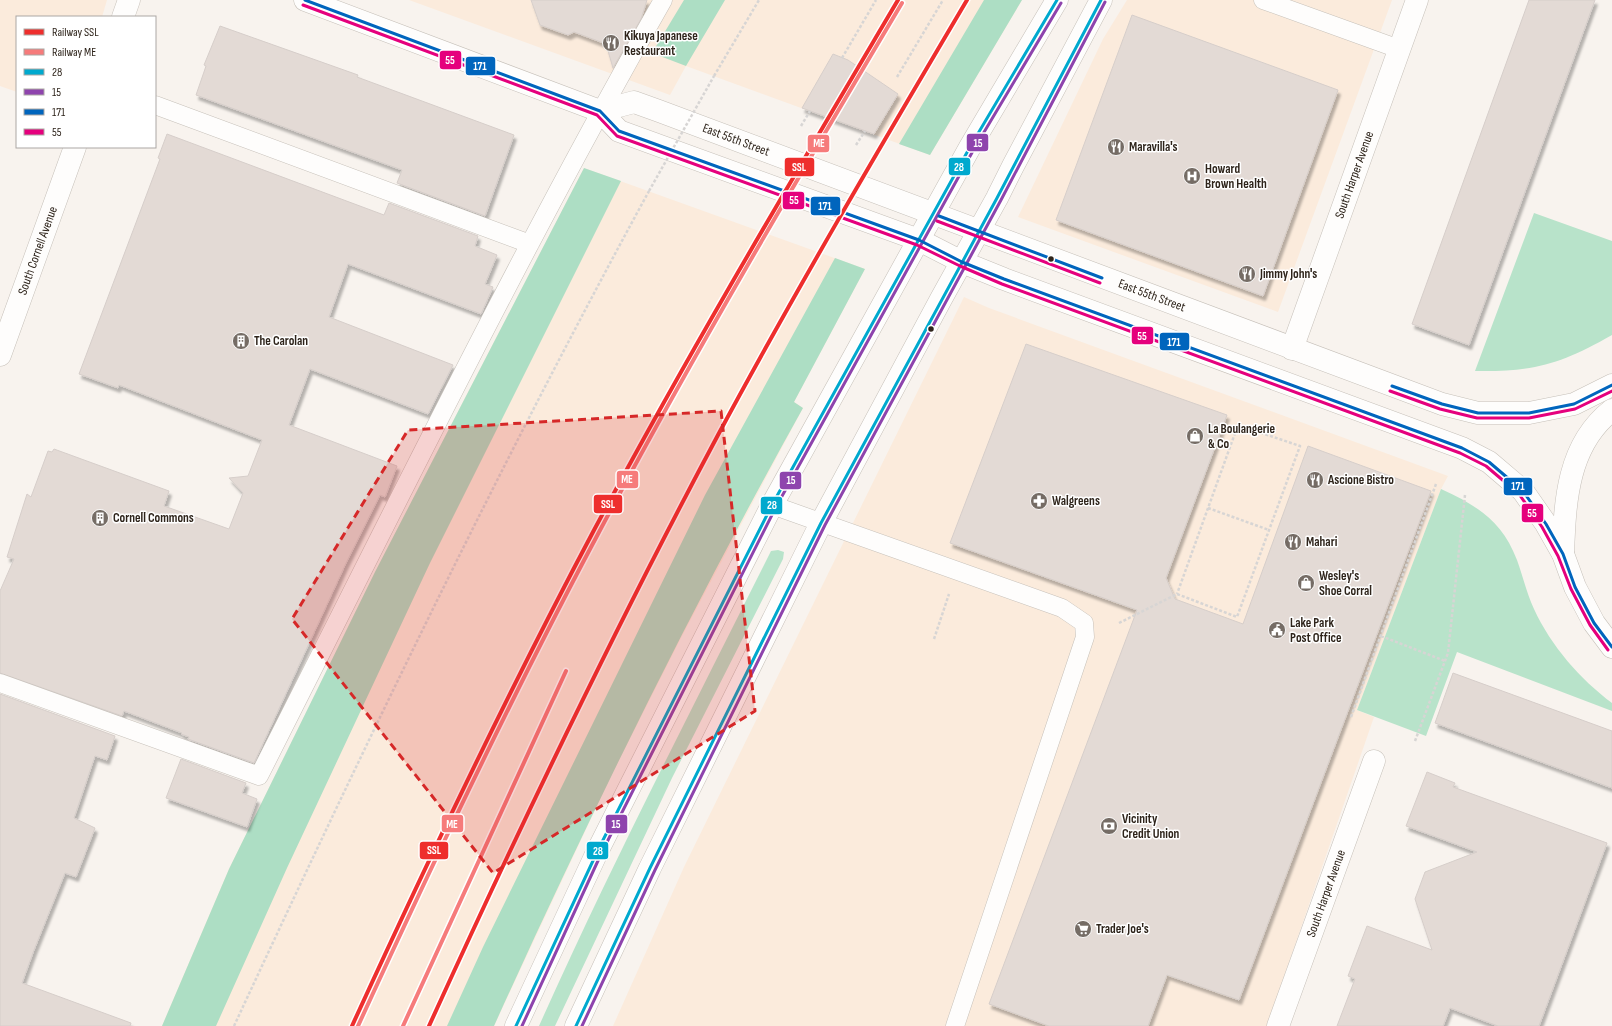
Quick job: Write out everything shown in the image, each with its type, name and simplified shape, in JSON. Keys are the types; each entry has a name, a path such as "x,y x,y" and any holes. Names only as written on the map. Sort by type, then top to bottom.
{"street":[{"path":"123,16 129,0"},
{"path":"305,0 600,110 619,132 919,240 962,262 1011,282 1462,448 1489,462 1523,491 1546,524 1563,554 1578,593 1594,623 1612,647"},
{"path":"516,1026 601,843 772,505 970,147 1057,0"},
{"path":"576,1026 650,868 821,524 979,231 1101,0"},
{"name":"South Harper Avenue","path":"1292,349 1417,0"},
{"name":"East 55th Street","path":"600,110 634,102 1442,404 1478,413 1529,413 1574,404 1612,384"},
{"name":"South Cornell Avenue","path":"0,355 75,148"},
{"path":"1563,554 1564,519 1568,486 1578,454 1587,435 1602,418 1612,410"},
{"name":"South Harper Avenue","path":"1278,1026 1374,761"}],"lane":[{"path":"0,683 259,776 530,244 600,110 663,0"},
{"path":"1263,0 1399,49"},
{"path":"156,105 530,244"},
{"path":"772,505 821,524 1062,608 1084,623 1085,637 955,1026"}],"path":[{"path":"234,1026 428,618 584,311 649,191 759,0"},
{"path":"842,58 876,0"},
{"path":"897,78 943,0"},
{"path":"801,126 810,111"},
{"path":"856,145 865,131"},
{"path":"1119,623 1177,594 1238,425 1300,446 1237,617 1177,594"},
{"path":"1351,717 1436,484"},
{"path":"1415,741 1448,653 1465,494"},
{"path":"1208,508 1269,530"},
{"path":"934,639 950,594"},
{"path":"1381,636 1445,661"}],"highlighted area":[{"path":"721,411 755,711 493,873 292,619 408,430"}],"shaded area":[{"path":"0,0 107,0 102,16 16,16 16,92 0,86"},
{"path":"409,0 1022,0 930,155 686,66 670,95"},
{"path":"1127,0 1392,0 1278,312 1018,217 1103,39"},
{"path":"584,168 865,269 794,402 803,408 682,636 611,776 494,1026 162,1026 229,869 375,572"},
{"path":"964,297 989,308 1448,476 1441,489 1357,710 1374,717 1267,1026 613,1026 684,867"}],"green space":[{"path":"684,0 725,0 686,66 652,53"},
{"path":"984,0 1022,0 930,155 899,144"},
{"path":"584,168 621,181 430,563 287,868 216,1026 162,1026 229,869 375,572"},
{"path":"1534,213 1612,241 1612,335 1577,353 1531,368 1475,371"},
{"path":"835,258 865,269 794,402 803,408 681,636 642,714 530,947 494,1026 447,1026 483,947 705,495"},
{"path":"1441,489 1466,502 1487,516 1504,535 1517,560 1527,591 1541,623 1567,661 1600,694 1612,703 1612,711 1457,652 1426,736 1357,710"},
{"path":"778,550 784,552 783,559 672,778 555,1026 539,1026 623,847 682,728 771,551"}],"building":[{"path":"531,0 647,0 641,19 613,68 606,44 574,32 568,35 540,25"},
{"path":"1529,0 1595,0 1469,345 1412,324"},
{"path":"1132,15 1338,90 1263,296 1056,220"},
{"path":"220,26 358,75 357,77 514,135 485,216 397,183 402,170 196,95 206,66 204,65"},
{"path":"833,54 848,60 898,94 874,134 802,108"},
{"path":"167,134 384,215 389,203 478,236 475,246 497,255 485,284 493,287 481,314 348,264 329,317 453,365 428,414 310,369 289,425 397,466 385,497 380,495 346,563 254,763 188,739 189,737 181,734 182,733 124,711 122,716 0,673 0,591 14,559 7,557 27,494 31,497 48,451 52,452 54,449 169,491 164,506 229,529 243,493 229,478 248,476 262,440 119,385 118,388 79,374 160,159 158,158"},
{"path":"1026,344 1227,415 1166,578 1175,599 1243,624 1308,446 1431,491 1239,1000 1167,975 1148,1026 1049,1026 989,1004 1137,610 950,543"},
{"path":"1453,673 1612,731 1612,788 1435,723"},
{"path":"0,694 115,736 107,760 95,756 74,818 95,828 76,877 65,873 22,983 131,1023 130,1026 0,1026"},
{"path":"181,759 246,783 242,793 257,799 247,827 166,798"},
{"path":"1427,772 1455,783 1453,787 1607,843 1539,1026 1498,1026 1450,1008 1443,1026 1337,1026 1355,979 1348,976 1367,926 1432,950 1415,899 1425,872 1477,852 1406,826"}],"rail line":[{"name":"SSL","path":"352,1026 469,778 530,654 593,532 704,331 898,0"},
{"name":"SSL","path":"429,1026 498,876 605,654 718,435 809,271 967,0"},
{"name":"ME","path":"358,1026 415,902 504,717 634,466 785,200 902,3"},
{"name":"ME","path":"403,1026 566,671"}],"transit line":[{"name":"171","path":"305,0 600,111 619,131 919,240 962,262 1004,279 1462,448 1489,462 1523,491 1546,524 1563,554 1575,587 1594,623 1612,647"},
{"name":"28","path":"516,1026 598,850 772,505 970,147 1057,0"},
{"name":"28","path":"576,1026 650,868 821,523 997,198 1101,0"},
{"name":"15","path":"582,1026 655,870 825,525 1001,200 1105,2"},
{"name":"15","path":"522,1026 602,852 776,507 974,149 1061,3"},
{"name":"55","path":"303,5 597,115 617,136 917,245 1002,284 1460,453 1486,466 1519,494 1542,527 1558,556 1571,589 1590,625 1608,650"},
{"name":"171","path":"939,216 1102,278"},
{"name":"55","path":"937,221 1100,283"},
{"name":"171","path":"1392,386 1442,404 1478,413 1529,413 1574,404 1612,385"},
{"name":"55","path":"1390,391 1440,409 1477,418 1529,418 1575,409 1612,391"}],"place":[{"name":"Kikuya Japanese Restaurant","path":"611,43"},
{"name":"Maravilla's","path":"1116,147"},
{"name":"Howard Brown Health","path":"1192,176"},
{"name":"Jimmy John's","path":"1247,274"},
{"name":"The Carolan","path":"241,341"},
{"name":"La Boulangerie & Co","path":"1195,436"},
{"name":"Ascione Bistro","path":"1315,480"},
{"name":"Walgreens","path":"1039,501"},
{"name":"Cornell Commons","path":"100,518"},
{"name":"Mahari","path":"1293,542"},
{"name":"Wesley's Shoe Corral","path":"1306,583"},
{"name":"Lake Park Post Office","path":"1277,630"},
{"name":"Vicinity Credit Union","path":"1109,826"},
{"name":"Trader Joe's","path":"1083,929"}]}
